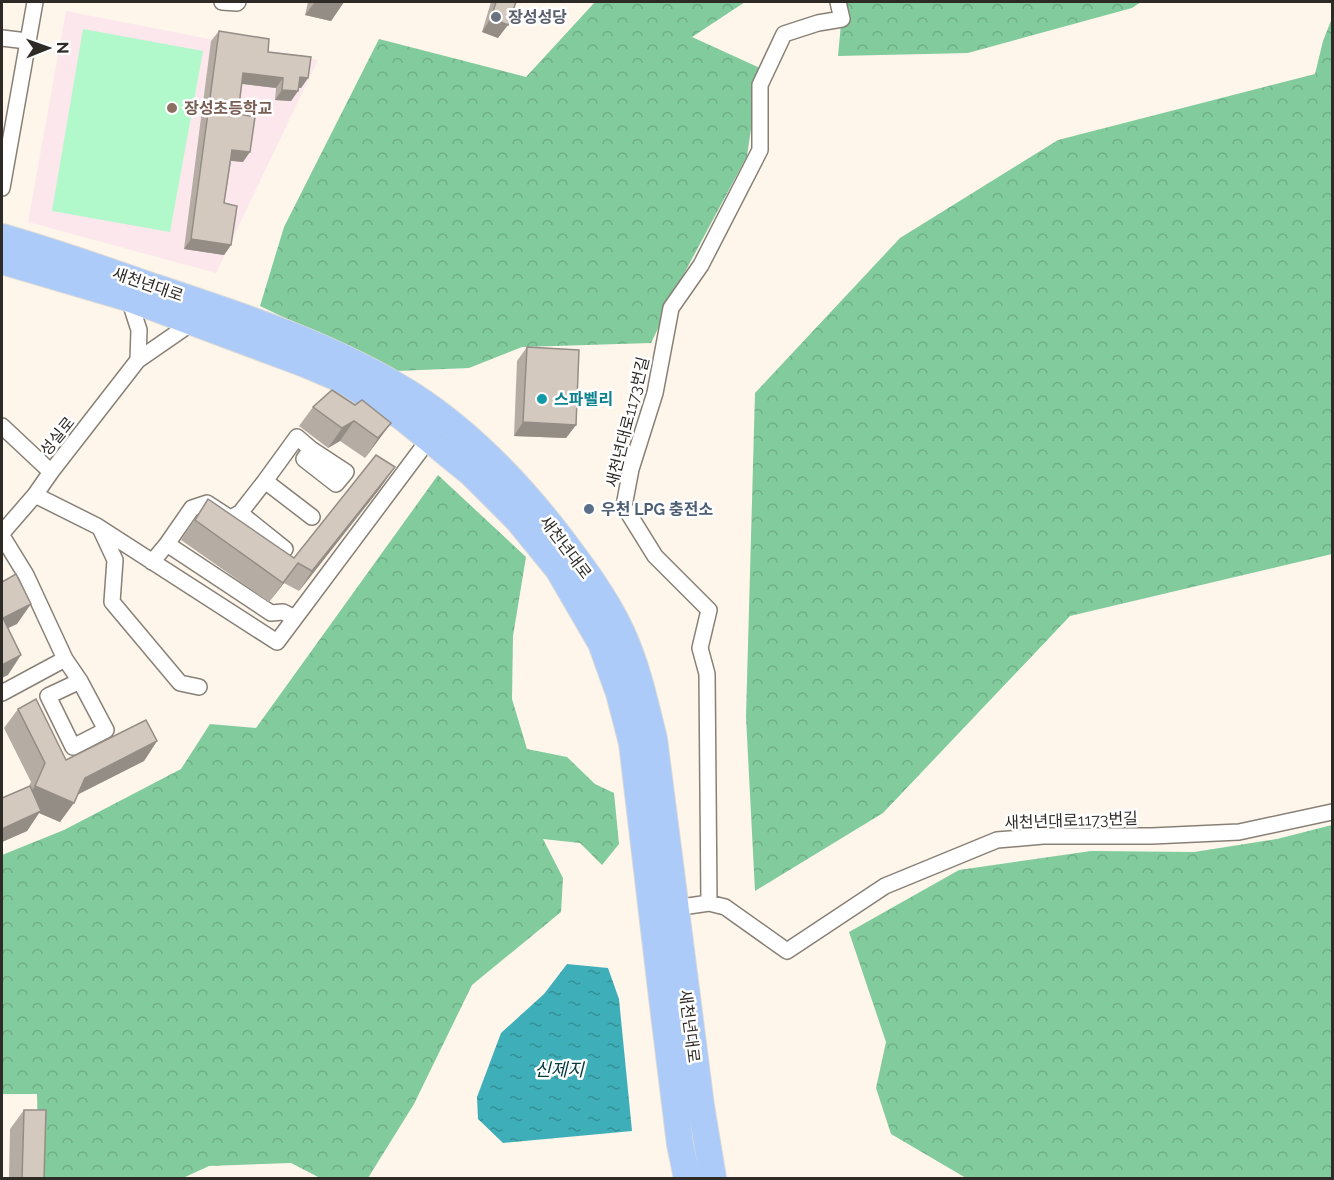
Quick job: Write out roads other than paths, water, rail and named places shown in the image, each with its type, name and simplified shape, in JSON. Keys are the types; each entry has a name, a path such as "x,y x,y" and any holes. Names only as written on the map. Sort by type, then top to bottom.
{"main road":[{"name":"새천년대로","path":"2,237 130,289 193,322 305,363 343,380 402,417 471,474 516,519 558,569 601,643 619,693 675,908 680,1144 687,1179"},
{"name":"새천년대로","path":"2,261 232,312 347,360 412,396 446,421 492,461 539,511 584,568 621,630 639,679 654,739 656,836 676,1012 701,1106 713,1179"}],"street":[{"path":"2,188 35,2"},
{"path":"222,2 238,2"},
{"name":"새천년대로1173번길","path":"838,2 842,19 818,23 784,34 760,85 760,150 721,222 701,265 671,308 655,393 631,469 624,506 655,556 709,610 700,648 707,674 709,903 724,907 787,951 885,886 997,840 1043,836 1152,836 1239,832 1332,812"},
{"path":"2,38 27,41"},
{"path":"130,289 139,330 138,360"},
{"name":"성실로","path":"2,535 138,360 193,322"},
{"path":"2,426 51,472"},
{"path":"152,562 192,508 207,503 230,518 240,513 297,437 311,449"},
{"path":"35,495 100,528 277,642 429,439"},
{"path":"265,481 312,517"},
{"path":"240,513 285,549"},
{"path":"100,528 115,560 112,602 180,682 199,687"},
{"path":"2,535 26,575 65,659 80,681"},
{"path":"167,544 271,614 283,612 295,618"},
{"path":"2,693 65,659"},
{"path":"675,908 709,903"}],"water":[{"name":"신제지","path":"567,964 608,968 619,999 632,1131 503,1143 478,1119 477,1097 501,1033 544,994"}],"place":[{"name":"장성성당","path":"496,17"},
{"name":"장성초등학교","path":"172,108"},
{"name":"스파벨리","path":"542,399"},
{"name":"우천 LPG 충전소","path":"589,509"}]}
